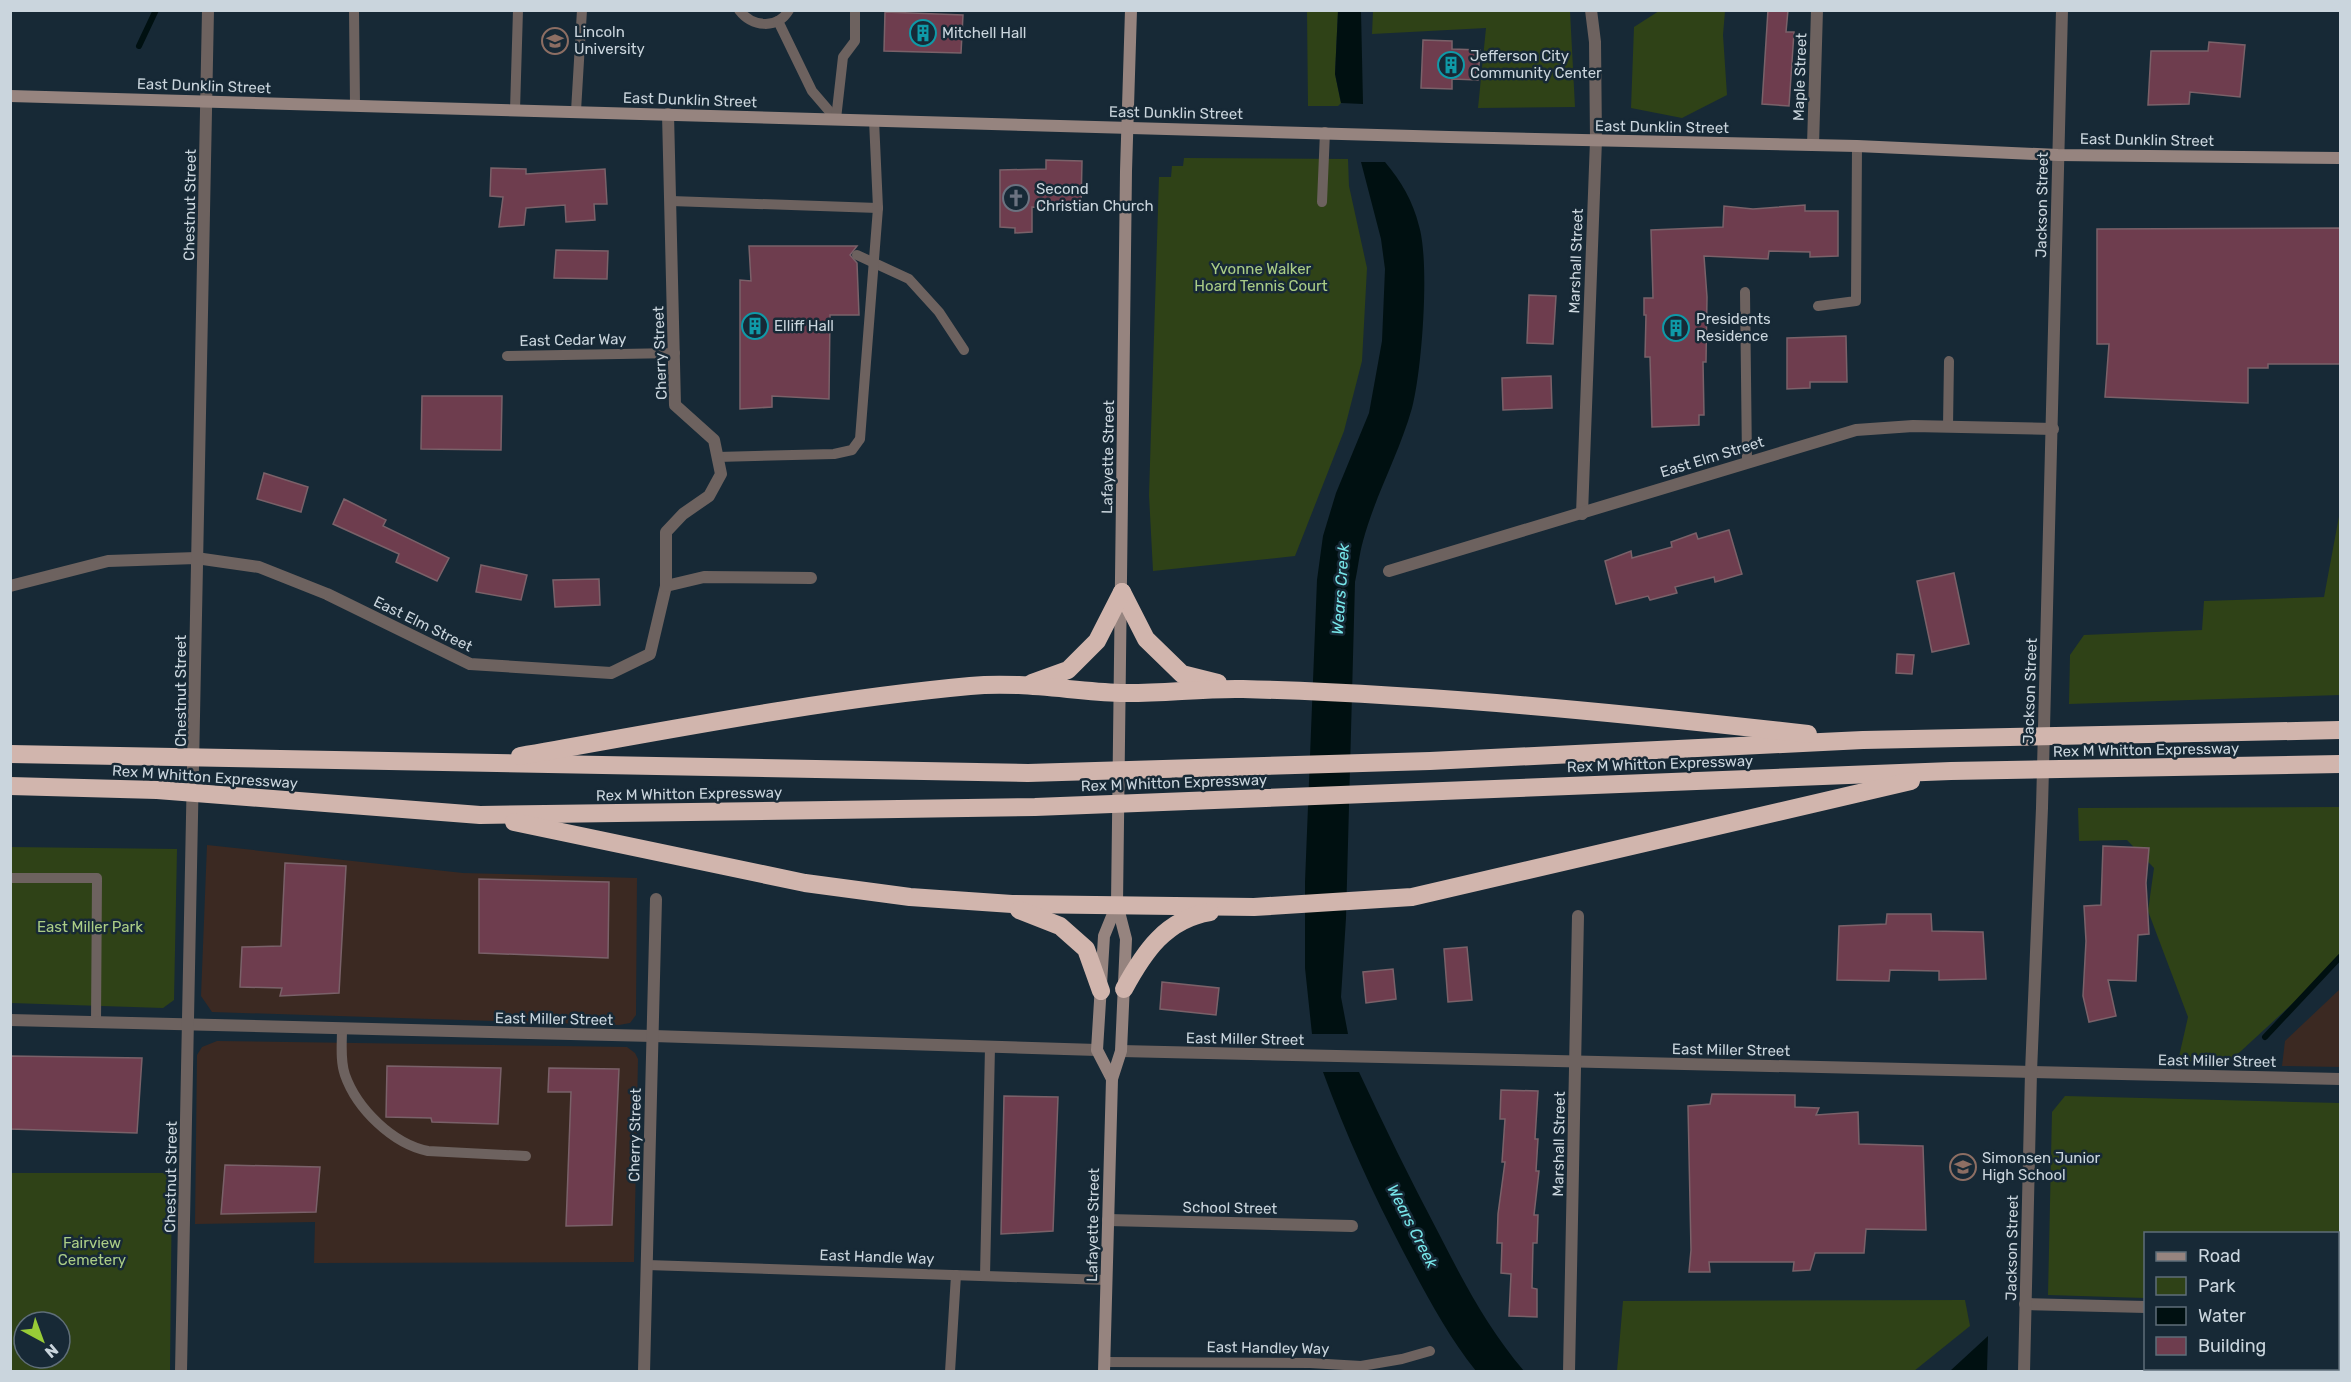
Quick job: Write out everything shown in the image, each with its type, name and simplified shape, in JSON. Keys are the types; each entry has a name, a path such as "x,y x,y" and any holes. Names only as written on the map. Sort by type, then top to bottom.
{"highway":[{"path":"1027,685 1068,670 1096,641 1122,592"},
{"path":"1122,592 1146,639 1182,674 1240,689"},
{"path":"477,763 786,710 972,685 1027,685 1121,693 1240,689 1389,696 1621,713 1863,741"},
{"name":"Rex M Whitton Expressway","path":"10,754 1028,773 1430,761 1863,741 2340,730"},
{"name":"Rex M Whitton Expressway","path":"10,786 157,790 480,815 1035,807 1951,771 2340,764"},
{"path":"1124,988 1143,954 1169,930 1195,914 1246,907 1412,897 1951,771"},
{"path":"480,815 805,883 910,897 997,903 1246,907"},
{"path":"997,903 1042,917 1060,926 1086,949 1101,991"}],"main road":[{"name":"Lafayette Street","path":"1104,1367 1112,1078 1121,1051 1126,939 1117,904 1126,171 1131,10"},
{"name":"East Dunklin Street","path":"10,96 1857,146 2058,154 2340,158"},
{"name":"Lafayette Street","path":"1112,1078 1097,1050 1104,936 1117,904"}],"street":[{"name":"Chestnut Street","path":"181,1371 194,850 196,558 208,10"},
{"name":"Marshall Street","path":"1582,514 1596,140 1595,42 1591,10"},
{"name":"Maple Street","path":"1813,145 1817,10"},
{"name":"Jackson Street","path":"2024,1371 2031,1072 2042,808 2053,429 2062,10"},
{"name":"Cherry Street","path":"668,114 675,405 714,440 717,457"},
{"name":"East Elm Street","path":"1389,571 1856,430 1884,426 2053,429"},
{"path":"717,457 721,474 709,496 682,514 666,532 666,586 704,577 811,578"},
{"name":"East Elm Street","path":"10,586 108,561 196,558 259,567 327,594 470,664 611,673 650,654 666,586"},
{"name":"Cherry Street","path":"644,1371 656,899"},
{"name":"Marshall Street","path":"1569,1371 1578,916"},
{"name":"East Miller Street","path":"10,1020 1097,1050"},
{"name":"East Miller Street","path":"1121,1051 2340,1079"},
{"name":"School Street","path":"1108,1220 1352,1226"},
{"path":"2025,1304 2144,1307"}],"lane":[{"path":"354,10 355,105"},
{"path":"515,110 518,10"},
{"path":"576,111 582,10"},
{"path":"740,10 745,17 761,24 778,21 789,10"},
{"path":"836,119 843,57 855,41 855,10"},
{"path":"778,21 812,91 836,119"},
{"path":"717,457 834,454 852,450 860,439 878,208 874,120"},
{"path":"1322,202 1325,132"},
{"path":"1818,306 1856,302 1857,146"},
{"path":"671,201 878,208"},
{"path":"857,255 909,279 939,312 964,350"},
{"path":"1745,292 1748,462"},
{"name":"East Cedar Way","path":"507,357 675,353"},
{"path":"1948,426 1949,361"},
{"path":"10,878 97,878 96,1023"},
{"path":"342,1029 345,1074 350,1085 369,1111 396,1138 414,1148 428,1151 526,1155"},
{"path":"985,1276 990,1047"},
{"name":"East Handle Way","path":"647,1265 1106,1280"},
{"path":"950,1371 956,1275"},
{"name":"East Handley Way","path":"1104,1367 1310,1363 1361,1365 1402,1359 1430,1351"}],"shaded area":[{"path":"207,845 463,873 637,878 636,1015 630,1023 619,1025 212,1012 201,996"},
{"path":"2340,989 2340,1067 2282,1066 2285,1041"},
{"path":"217,1041 627,1047 635,1053 638,1059 634,1262 314,1263 315,1222 195,1224 197,1055 202,1047"}],"green space":[{"path":"1307,11 1338,11 1335,74 1341,103 1338,106 1308,106"},
{"path":"1373,11 1570,11 1575,107 1478,108 1486,28 1372,34"},
{"path":"1659,11 1725,11 1723,35 1727,95 1682,118 1631,108 1634,27"},
{"name":"Yvonne Walker Hoard Tennis Court","path":"1184,158 1348,159 1349,186 1367,268 1362,361 1344,431 1295,556 1153,571 1149,495 1159,177 1171,177 1172,166 1183,166"},
{"path":"2340,511 2340,695 2069,704 2070,655 2084,635 2202,630 2204,601 2324,597"},
{"path":"2340,807 2340,960 2229,1062 2178,1061 2188,1017 2148,911 2154,868 2127,840 2079,841 2078,808"},
{"name":"East Miller Park","path":"11,847 177,849 174,1000 163,1008 11,1003"},
{"path":"2065,1096 2340,1103 2340,1305 2339,1232 2144,1232 2144,1298 2048,1295 2052,1112"},
{"name":"Fairview Cemetery","path":"11,1173 172,1173 170,1371 11,1371"},
{"path":"1965,1300 1970,1326 1914,1371 1617,1371 1623,1301"}],"water":[{"path":"1338,11 1361,11 1363,104 1341,103 1335,74"},
{"name":"Wears Creek","path":"1361,162 1385,162 1401,184 1413,208 1419,226 1424,264 1422,344 1412,408 1368,524 1355,582 1346,918 1341,997 1348,1034 1312,1034 1305,968 1305,882 1317,580 1323,536 1336,493 1369,413 1382,341 1385,269 1381,239"},
{"name":"Wears Creek","path":"1323,1072 1359,1072 1407,1172 1467,1286 1499,1338 1524,1371 1476,1371 1446,1329 1382,1209"},
{"path":"1988,1336 1987,1371 1950,1371"}],"building":[{"path":"1768,10 1788,10 1786,32 1794,32 1789,106 1762,104"},
{"name":"Mitchell Hall","path":"885,12 963,15 961,53 884,51"},
{"name":"Jefferson City Community Center","path":"1423,40 1452,41 1452,49 1480,50 1478,80 1452,79 1452,89 1421,88"},
{"path":"2209,42 2245,45 2240,97 2190,92 2189,104 2148,105 2151,51 2208,51"},
{"path":"1046,160 1082,161 1081,208 1032,207 1032,232 1015,233 1015,228 1000,227 1000,170 1046,169"},
{"path":"491,168 526,169 526,174 605,169 607,204 594,204 595,220 566,222 565,205 526,208 524,225 499,227 503,197 490,196"},
{"path":"1805,205 1805,211 1838,211 1838,256 1810,257 1810,252 1769,251 1768,259 1704,256 1707,297 1706,362 1703,362 1704,415 1699,415 1699,425 1652,427 1650,357 1645,357 1646,315 1644,315 1644,298 1653,298 1651,230 1723,227 1724,206 1753,209"},
{"path":"2340,228 2340,364 2268,364 2268,368 2248,368 2248,403 2105,397 2109,344 2097,344 2097,229"},
{"name":"Elliff Hall","path":"749,246 857,246 850,255 857,263 859,315 830,315 829,399 772,396 772,407 740,409 740,280 751,281"},
{"path":"556,250 608,251 607,279 554,278"},
{"path":"1529,295 1556,296 1553,344 1527,343"},
{"name":"Presidents Residence","path":"1846,336 1847,382 1810,382 1810,388 1787,389 1787,338"},
{"path":"1551,376 1552,408 1503,410 1502,378"},
{"path":"422,396 502,396 501,450 421,449"},
{"path":"264,473 308,487 301,512 257,499"},
{"path":"344,499 386,520 383,526 449,558 437,581 396,562 399,554 333,524"},
{"path":"1729,530 1742,574 1715,582 1714,577 1675,587 1677,593 1650,600 1648,596 1616,604 1605,561 1631,551 1632,558 1672,547 1671,542 1696,533 1698,539"},
{"path":"481,565 527,575 521,600 476,592"},
{"path":"1954,573 1969,644 1932,652 1917,581"},
{"path":"599,579 600,605 555,607 553,580"},
{"path":"1897,654 1914,655 1912,674 1896,673"},
{"path":"2103,846 2149,848 2146,883 2149,934 2138,935 2136,981 2108,980 2116,1016 2089,1022 2083,996 2086,941 2084,906 2101,905"},
{"path":"285,863 346,866 339,993 280,996 282,988 240,987 242,947 281,946"},
{"path":"479,879 609,882 608,958 479,953"},
{"path":"1887,914 1931,914 1932,931 1983,932 1986,979 1939,980 1939,971 1890,970 1889,981 1837,980 1839,926 1886,924"},
{"path":"1467,947 1472,1000 1448,1002 1444,949"},
{"path":"1393,969 1396,999 1366,1003 1363,972"},
{"path":"1162,982 1219,988 1216,1015 1160,1009"},
{"path":"10,1056 142,1058 137,1133 10,1129"},
{"path":"387,1066 501,1068 498,1124 432,1122 431,1118 386,1117"},
{"path":"549,1068 619,1069 612,1225 566,1226 571,1092 548,1092"},
{"path":"1501,1090 1538,1091 1535,1139 1538,1139 1536,1171 1539,1171 1534,1215 1538,1215 1537,1243 1533,1243 1532,1288 1537,1289 1537,1317 1509,1316 1511,1274 1501,1273 1502,1243 1497,1243 1498,1214 1505,1162 1502,1162 1505,1119 1500,1119"},
{"path":"1712,1094 1795,1095 1795,1107 1819,1108 1816,1115 1858,1112 1859,1144 1923,1146 1926,1230 1866,1229 1864,1253 1815,1253 1810,1270 1793,1271 1794,1262 1709,1262 1710,1272 1689,1272 1691,1250 1688,1106 1710,1104"},
{"path":"1004,1096 1058,1097 1053,1231 1001,1234"},
{"path":"225,1165 320,1167 316,1212 221,1214"}],"waterway":[{"path":"139,46 156,10"},
{"path":"2265,1037 2340,957"}],"place":[{"name":"Mitchell Hall","path":"923,33"},
{"name":"Lincoln University","path":"555,41"},
{"name":"Jefferson City Community Center","path":"1451,65"},
{"name":"Second Christian Church","path":"1016,198"},
{"name":"Elliff Hall","path":"755,326"},
{"name":"Presidents Residence","path":"1676,328"},
{"name":"Simonsen Junior High School","path":"1963,1167"}]}
